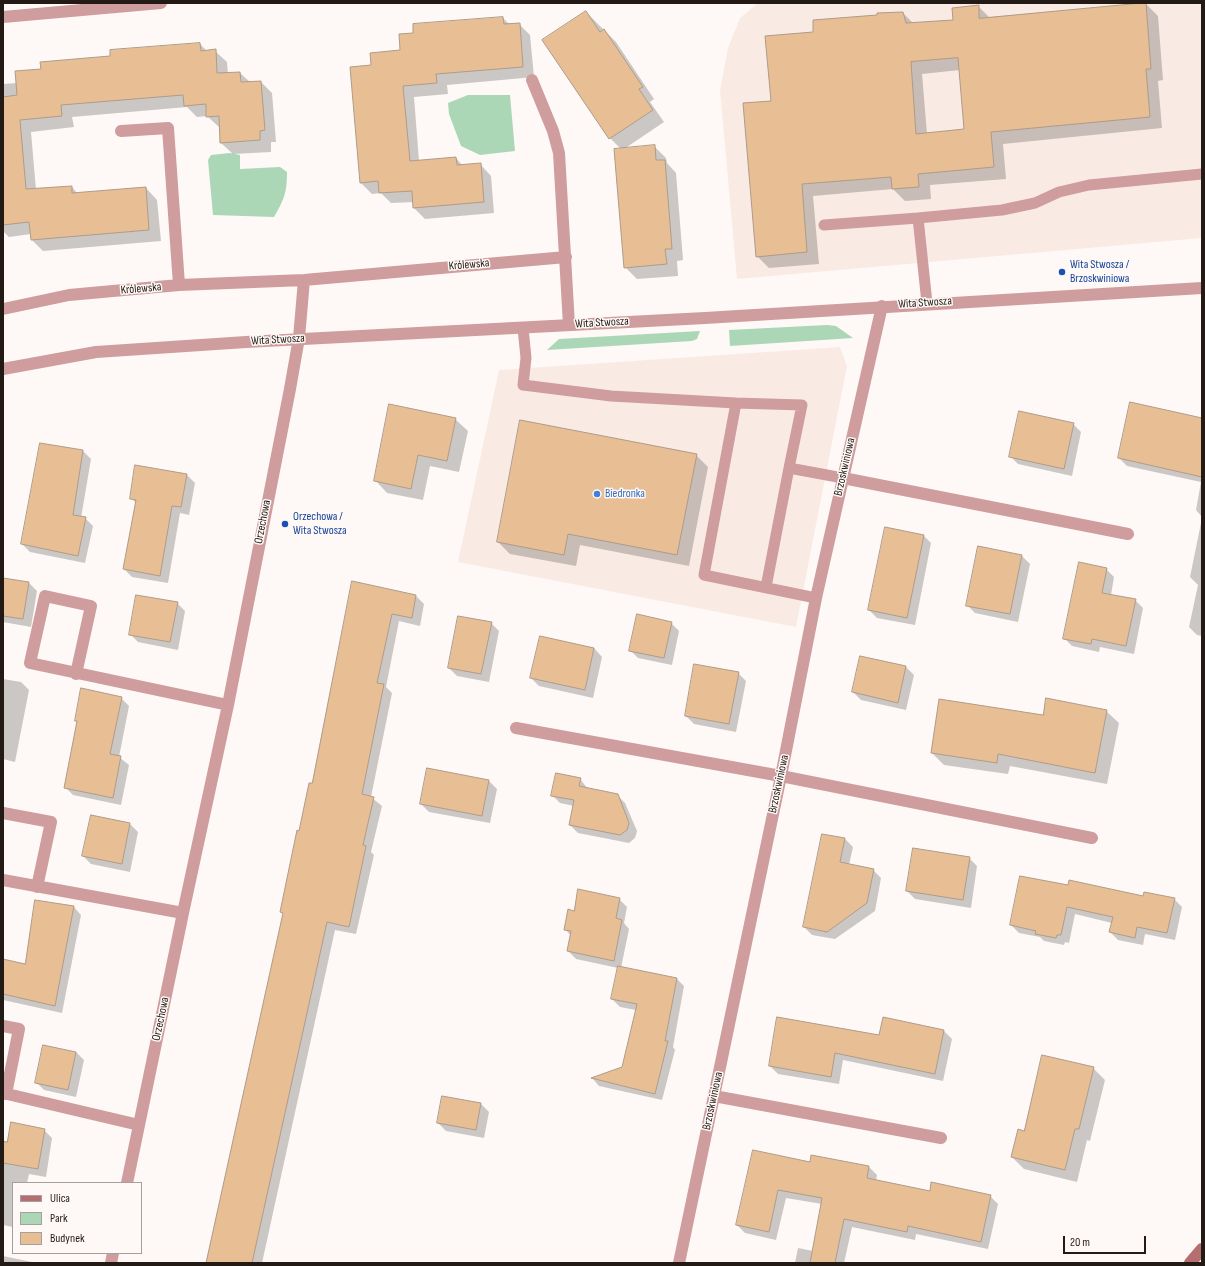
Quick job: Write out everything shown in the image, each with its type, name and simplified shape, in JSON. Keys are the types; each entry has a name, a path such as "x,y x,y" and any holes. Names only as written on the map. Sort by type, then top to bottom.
{"main road":[{"path":"1190,1263 1202,1249"}],"street":[{"path":"3,17 161,3"},
{"path":"532,80 558,147 570,325"},
{"path":"121,131 168,128 179,285"},
{"name":"Królewska","path":"3,309 69,295 179,285 304,280 566,257"},
{"path":"298,338 304,280"},
{"name":"Wita Stwosza","path":"3,369 96,352 298,338 379,336 1202,288"},
{"name":"Brzoskwiniowa","path":"679,1263 781,776 816,598 882,306"},
{"name":"Orzechowa","path":"127,1182 228,705 290,390 298,338"},
{"path":"843,478 1128,534"},
{"path":"76,674 91,606 45,596 30,663 76,674 228,705"},
{"path":"516,728 781,776 1092,838"},
{"path":"3,813 51,822 37,887"},
{"path":"3,880 183,913"},
{"path":"3,1026 19,1029 5,1094 139,1125"},
{"path":"714,1096 941,1138"}],"lane":[{"path":"824,225 1002,210 1035,203 1059,192 1089,185 1202,174"},
{"path":"918,218 927,303"},
{"path":"523,328 526,358 523,385 611,396 802,405 766,587"},
{"path":"736,403 704,575 816,598"},
{"path":"789,468 843,478"}],"shaded area":[{"path":"758,3 1202,3 1202,238 737,279 720,90 728,48 740,18"},
{"path":"840,347 847,366 796,627 458,562 499,370"}],"green space":[{"path":"468,95 510,95 515,151 480,155 461,146 449,114 448,103"},
{"path":"230,153 240,155 240,169 280,167 287,172 284,196 274,217 213,215 208,160 211,155"},
{"path":"827,325 836,326 853,338 730,346 729,330"},
{"path":"700,331 697,339 692,341 547,350 559,339"}],"building":[{"path":"1146,3 1151,69 1146,69 1150,117 991,132 994,167 918,174 919,187 892,189 891,177 802,184 807,252 756,257 743,103 771,101 765,36 813,32 813,20 877,15 877,13 903,12 906,23 953,20 952,8 979,5 979,18","holes":["958,58 964,129 916,134 911,62"]},
{"path":"586,11 600,32 604,29 643,87 639,89 653,110 609,139 542,40"},
{"path":"503,17 504,24 520,23 523,67 436,74 437,83 403,86 410,161 456,157 457,165 481,163 484,202 413,208 412,191 379,193 378,181 360,183 350,67 371,65 370,53 400,50 399,34 413,33 413,24"},
{"path":"200,43 201,51 216,49 217,73 240,72 241,82 261,81 265,130 260,131 260,140 220,143 219,116 206,117 206,104 184,106 183,95 61,105 62,116 20,120 26,189 72,186 72,193 146,187 149,230 31,240 29,222 3,225 3,97 17,95 15,71 41,69 40,62 110,56 110,50"},
{"path":"655,145 656,160 665,160 672,249 665,249 667,264 624,268 614,149"},
{"path":"1130,402 1202,418 1202,477 1118,458"},
{"path":"389,404 456,418 447,461 418,455 411,489 374,481"},
{"path":"1019,411 1074,423 1064,469 1009,457"},
{"name":"Biedronka","path":"520,420 697,454 677,555 568,534 564,555 497,542"},
{"path":"40,443 83,450 73,515 86,517 78,556 21,544"},
{"path":"135,465 187,474 181,507 172,506 160,576 123,569 136,500 130,499"},
{"path":"885,527 924,535 907,618 868,610"},
{"path":"978,546 1022,555 1010,614 966,606"},
{"path":"1079,562 1107,568 1102,593 1136,599 1126,646 1092,639 1091,644 1063,639"},
{"path":"3,578 29,582 23,619 3,616"},
{"path":"352,581 416,595 412,618 392,614 377,683 384,684 362,794 374,797 363,845 366,846 349,927 327,922 252,1263 206,1263 283,913 280,912 297,830 299,831 309,783 312,783"},
{"path":"136,595 178,602 170,642 129,635"},
{"path":"637,614 672,622 664,658 629,651"},
{"path":"458,616 492,622 481,674 448,668"},
{"path":"540,636 594,648 585,690 530,678"},
{"path":"860,656 906,666 898,703 852,692"},
{"path":"694,664 739,672 729,724 685,716"},
{"path":"81,688 122,697 110,754 121,756 113,798 64,788 77,721 75,721"},
{"path":"1046,698 1107,710 1095,773 998,754 997,763 931,753 939,699 1043,715"},
{"path":"427,768 489,780 482,816 420,804"},
{"path":"556,773 581,778 579,786 618,794 629,823 627,830 620,835 569,825 574,800 551,796"},
{"path":"91,815 130,823 122,864 82,856"},
{"path":"822,834 845,838 840,862 874,869 867,903 827,932 803,927"},
{"path":"913,848 970,857 963,900 906,891"},
{"path":"1020,876 1068,885 1069,880 1143,896 1144,892 1175,898 1167,933 1137,927 1135,938 1109,932 1113,917 1067,907 1061,935 1057,935 1056,938 1035,934 1036,931 1010,925"},
{"path":"578,889 620,898 616,918 622,920 614,961 567,951 571,931 564,930 568,909 574,911"},
{"path":"35,900 74,906 55,1006 3,994 3,959 25,964"},
{"path":"618,966 677,978 665,1041 668,1041 655,1094 591,1078 622,1067 637,1004 611,999"},
{"path":"777,1017 879,1035 883,1017 944,1030 935,1074 835,1053 831,1077 769,1066"},
{"path":"43,1045 76,1052 68,1090 35,1083"},
{"path":"1042,1055 1094,1067 1079,1129 1075,1129 1065,1170 1011,1157 1018,1129 1024,1131"},
{"path":"442,1096 481,1103 476,1130 437,1123"},
{"path":"11,1122 45,1129 38,1169 3,1163 3,1141 7,1142"},
{"path":"753,1150 810,1162 811,1155 869,1166 867,1178 930,1191 931,1182 991,1195 981,1242 908,1226 907,1232 844,1219 835,1263 810,1263 822,1198 778,1190 769,1232 736,1225"}],"place":[{"name":"Wita Stwosza / Brzoskwiniowa","path":"1062,272"},
{"name":"Biedronka","path":"597,494"},
{"name":"Orzechowa / Wita Stwosza","path":"285,524"}]}
